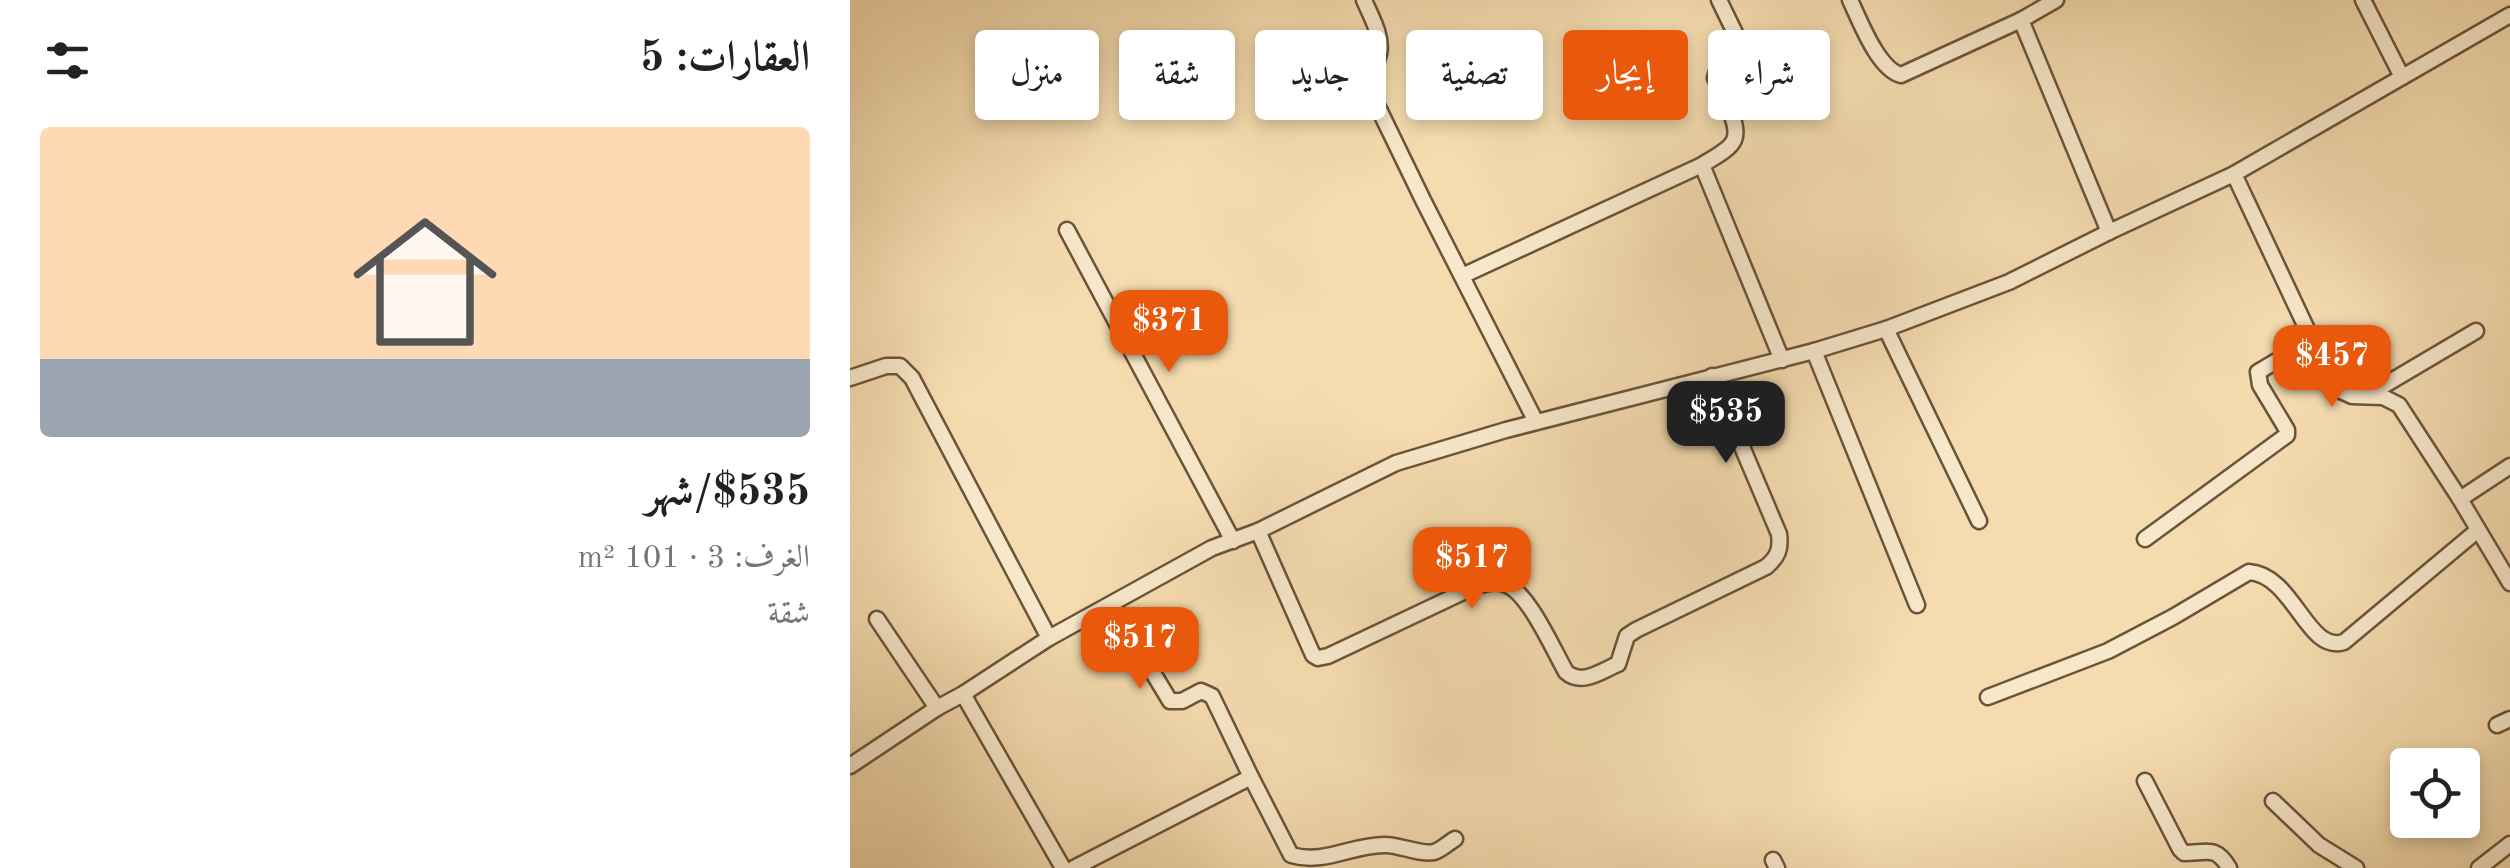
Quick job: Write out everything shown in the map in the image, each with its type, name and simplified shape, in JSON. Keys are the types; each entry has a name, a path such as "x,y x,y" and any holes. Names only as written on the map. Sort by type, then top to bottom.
{"street":[{"path":"1364,0 1380,40 1369,85 1374,101 1536,422"},
{"path":"1462,276 1702,165 1733,143 1734,122 1715,78 1718,68 1737,50 1737,36 1719,0"},
{"path":"1850,0 1884,63 1900,75 2056,0"},
{"path":"2363,0 2402,77"},
{"path":"850,766 1049,638 1212,548 1258,531 1396,463 1536,422 1814,351 2008,282 2234,174 2510,15"},
{"path":"2021,20 2109,232"},
{"path":"1702,165 1782,360"},
{"path":"2234,174 2312,340 2341,390 2352,396 2383,397 2399,405 2510,583"},
{"path":"1067,230 1234,540"},
{"path":"1886,328 1979,522"},
{"path":"2365,396 2476,331"},
{"path":"2146,539 2287,435 2260,385 2258,372 2312,340"},
{"path":"1814,351 1917,605"},
{"path":"850,378 886,366 900,366 912,378 1049,638"},
{"path":"1258,531 1313,655 1318,658 1492,582 1519,591 1566,672 1583,680 1618,664 1624,641 1636,630 1766,567 1780,550 1779,534 1712,376"},
{"path":"2460,499 2510,466"},
{"path":"1988,697 2108,651 2248,572 2272,579 2321,640 2338,645 2478,530"},
{"path":"1112,605 1170,701 1182,701 1205,691 1212,696 1291,855 1328,858 1372,845 1428,853 1454,840"},
{"path":"877,619 937,708"},
{"path":"962,694 1063,868"},
{"path":"1074,868 1251,777"},
{"path":"2146,781 2184,853 2217,852 2230,868"},
{"path":"2273,801 2332,855 2356,868"},
{"path":"2479,868 2510,844"}]}
